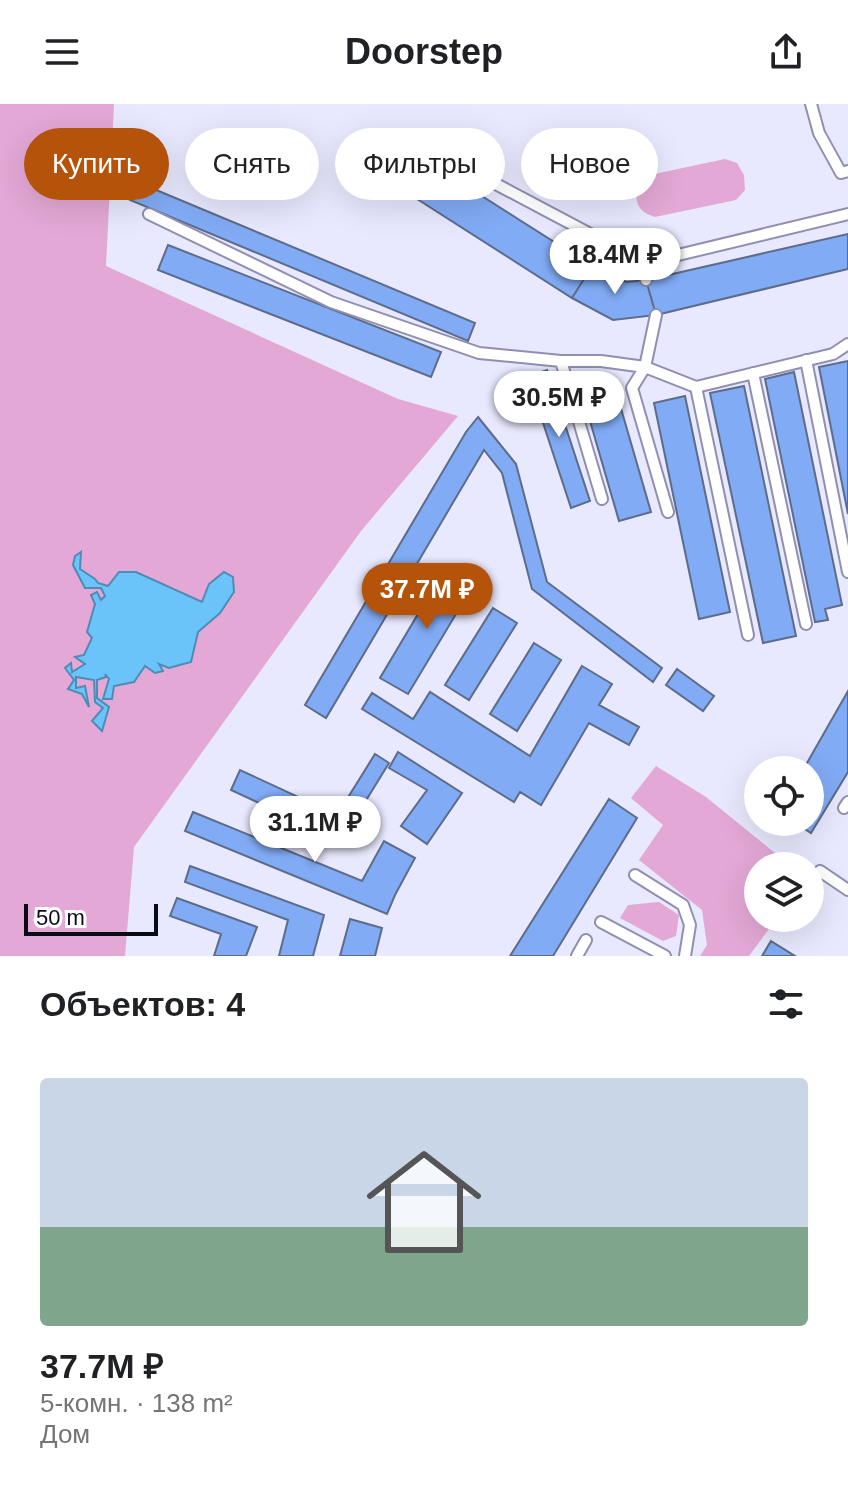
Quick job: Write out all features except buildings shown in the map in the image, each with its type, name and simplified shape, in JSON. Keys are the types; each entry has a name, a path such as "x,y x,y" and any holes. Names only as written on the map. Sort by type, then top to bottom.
{"lane":[{"path":"811,104 819,133 841,173 848,171"},
{"path":"505,189 645,263 848,214"},
{"path":"149,214 331,302 479,353 645,367 696,387 833,354 848,344"},
{"path":"645,263 646,280"},
{"path":"656,315 645,367 632,388 668,512"},
{"path":"806,360 848,572"},
{"path":"561,361 602,499"},
{"path":"753,373 806,624"},
{"path":"696,387 748,635"},
{"path":"824,874 848,890"},
{"path":"635,875 683,905 690,925 685,956"},
{"path":"601,922 665,956"},
{"path":"577,956 586,940"}],"shaded area":[{"path":"0,104 114,104 113,128 24,128 24,200 109,200 106,266 398,399 458,416 361,531 134,847 125,956 0,956","holes":["81,553 80,569 108,586 136,572 220,613 158,663 145,666 114,686 112,699 109,679 102,670 97,680 97,698 108,708 95,702 94,680 76,677 76,688 84,686 82,694 68,689 74,680 65,669 71,664 72,672 86,664 77,656 84,655 92,638 88,631 95,604 105,596 101,588 73,565"]},
{"path":"725,159 737,163 744,175 745,190 736,200 655,217 644,212 637,200 658,200 658,173"},
{"path":"656,766 706,797 744,828 744,836 754,836 774,852 744,852 744,932 767,932 749,956 700,956 707,945 702,910 639,860 663,825 631,798"},
{"path":"659,902 679,915 676,936 663,941 620,918 628,905"}],"water":[{"path":"81,552 80,569 98,583 108,586 119,572 136,572 202,602 209,584 224,572 233,577 234,592 220,613 198,632 191,662 169,668 159,664 163,671 155,673 145,666 134,682 114,686 112,699 103,699 109,679 105,674 106,677 97,680 97,698 109,707 102,731 92,721 103,708 95,702 94,680 76,677 76,688 85,686 89,707 82,694 68,689 74,680 65,668 71,663 72,672 85,664 75,657 84,655 92,638 87,632 95,604 91,595 97,592 101,600 105,596 101,588 85,588 73,565 75,556"}]}
